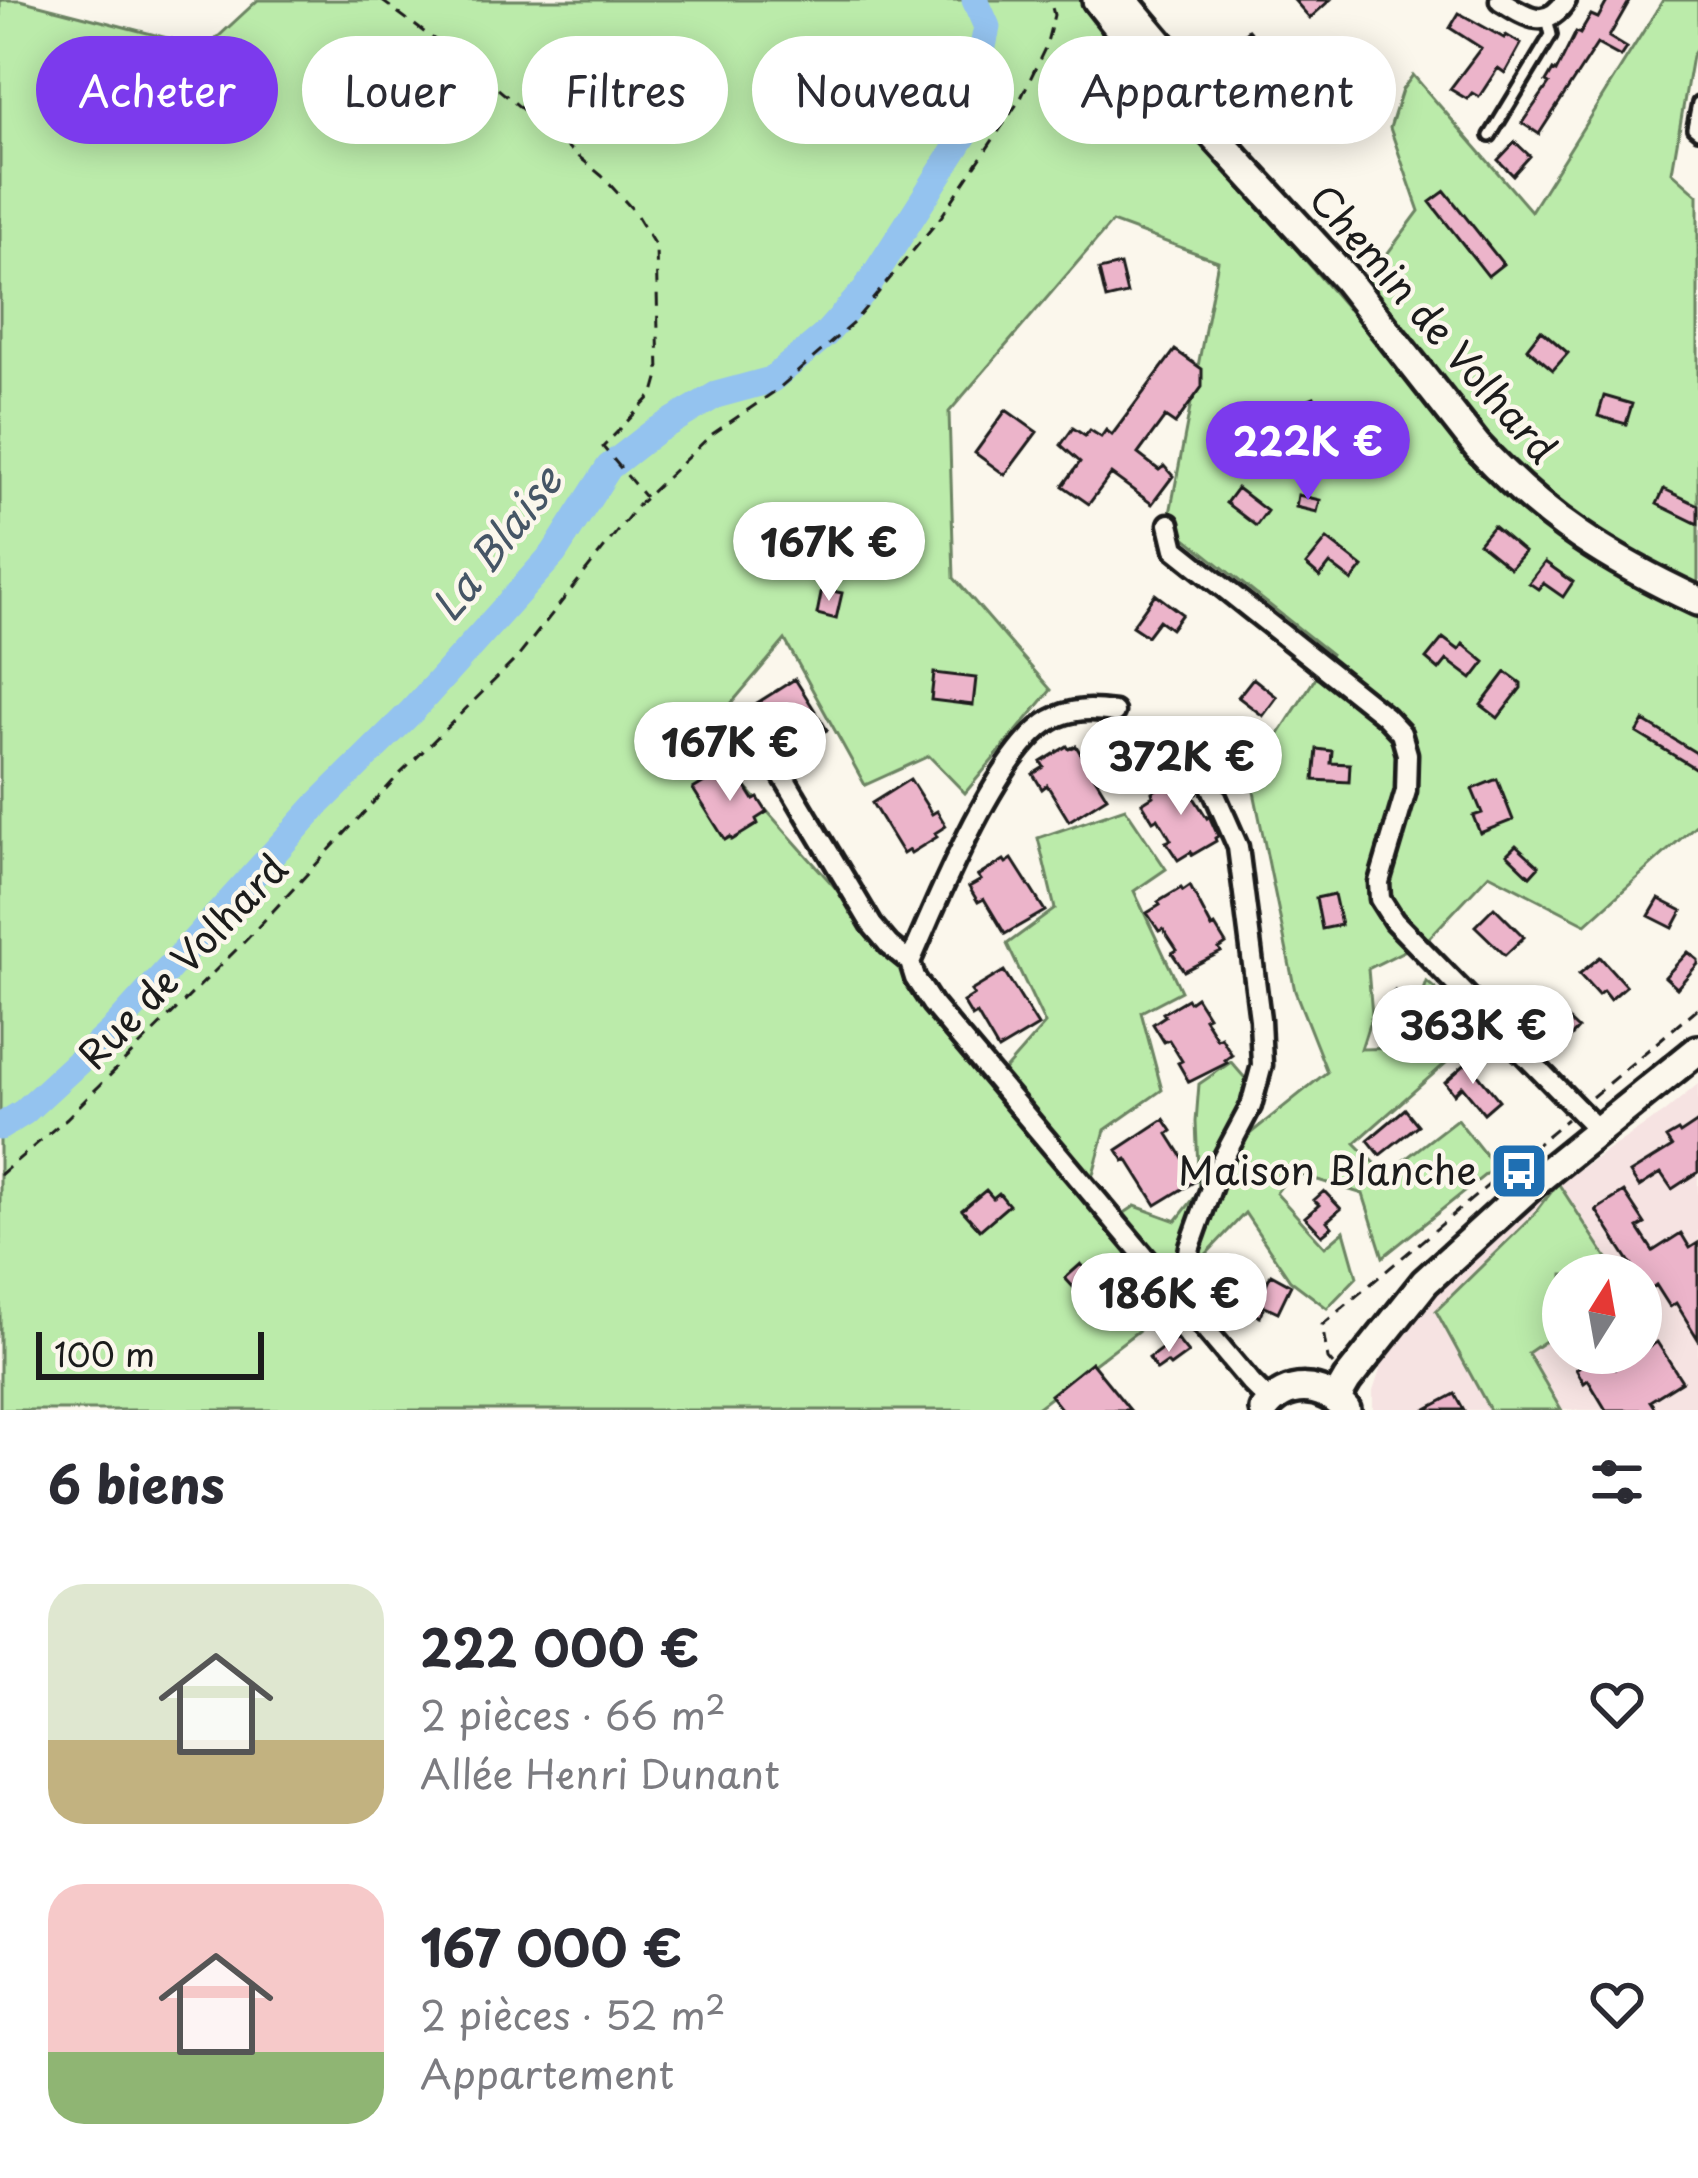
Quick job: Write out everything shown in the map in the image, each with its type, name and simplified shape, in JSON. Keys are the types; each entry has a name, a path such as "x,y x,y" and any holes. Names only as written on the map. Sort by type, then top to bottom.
{"main road":[{"name":"Chemin de Volhard","path":"1097,0 1140,55 1312,238 1501,472 1606,555 1698,601"},
{"name":"Chemin de Volhard","path":"1123,0 1342,251 1502,448 1602,532 1698,583"},
{"path":"1267,1406 1295,1388 1343,1396 1425,1282 1536,1181 1698,1050"}],"street":[{"path":"1500,0 1529,18 1547,18 1561,10 1566,0"},
{"path":"1168,524 1174,549 1401,733 1407,754 1406,791 1379,882 1380,898 1394,921 1598,1130"},
{"path":"910,962 979,812 1028,738 1052,719 1084,708 1114,712"},
{"path":"1169,735 1208,779 1238,847 1262,1064 1251,1106 1220,1166 1190,1247 1180,1300"},
{"path":"774,761 872,925 910,962 932,1004 1267,1406"}],"lane":[{"path":"1490,136 1551,35 1547,18"},
{"path":"1698,103 1693,128 1698,132"}],"path":[{"path":"381,0 478,72 602,176 634,211 656,247 659,375 654,393 603,447 645,498"},
{"name":"Rue de Volhard","path":"0,1175 67,1118 247,939 396,778 518,657 645,498 711,435 777,390 853,323 941,218 1021,98 1046,46 1054,15 1050,0"},
{"path":"1343,1396 1328,1359 1322,1325 1698,1008"}],"shaded area":[{"path":"1698,1084 1698,1410 1373,1410 1373,1391 1383,1361 1425,1300 1538,1197"}],"green space":[{"path":"0,0 20,0 160,36 36,36 36,144 278,144 278,36 219,36 258,0 1145,0 1131,36 1038,36 1038,144 1205,144 1347,308 1419,211 1396,144 1396,109 1413,75 1531,211 1663,0 1698,0 1698,47 1692,56 1672,172 1698,195 1698,823 1586,924 1489,874 1428,939 1368,969 1372,1015 1361,1049 1403,1048 1427,982 1506,1048 1465,1046 1355,1143 1386,1174 1457,1119 1495,1167 1383,1257 1363,1194 1292,1172 1276,1193 1325,1247 1344,1231 1357,1277 1327,1308 1290,1280 1245,1213 1196,1265 1155,1262 1117,1218 1135,1206 1176,1221 1199,1192 1199,1084 1231,1062 1251,1085 1241,1141 1327,1072 1295,991 1251,777 1331,654 1168,524 1218,261 1112,222 949,412 954,578 1051,690 965,793 929,756 865,785 785,640 702,738 1001,1074 1045,1024 1007,944 1055,909 1038,838 1125,808 1166,869 1134,891 1181,991 1141,1012 1162,1090 1105,1130 1090,1185 1164,1311 1034,1410 0,1410"},
{"path":"1558,1183 1604,1254 1542,1254 1542,1343 1528,1353 1561,1410 1490,1410 1436,1311 1534,1215"}],"building":[{"path":"1294,0 1330,0 1310,18"},
{"path":"1608,0 1630,0 1609,37 1627,48 1621,57 1597,44 1539,134 1522,123 1576,32 1580,34 1591,15 1598,18"},
{"path":"1459,13 1521,44 1505,73 1498,68 1479,97 1472,93 1467,99 1450,89 1481,48 1450,28"},
{"path":"1515,142 1530,156 1513,175 1498,160"},
{"path":"1445,191 1503,264 1488,276 1430,202"},
{"path":"1120,265 1127,294 1106,299 1099,270"},
{"path":"1541,330 1568,353 1553,370 1527,348"},
{"path":"1175,350 1202,369 1202,387 1175,424 1165,417 1138,454 1159,470 1164,466 1173,476 1152,504 1111,474 1089,504 1063,486 1080,462 1061,445 1073,428 1085,436 1090,430 1101,437 1106,430 1112,435"},
{"path":"1604,396 1632,404 1626,424 1598,416"},
{"path":"1314,397 1324,423 1307,430 1297,404"},
{"path":"1006,410 1037,432 1005,475 975,453"},
{"path":"1237,488 1267,511 1256,526 1226,503"},
{"path":"1664,489 1698,505 1698,524 1657,504"},
{"path":"1298,495 1320,500 1317,512 1296,507"},
{"path":"1493,526 1524,552 1510,568 1479,543"},
{"path":"1327,539 1363,567 1352,581 1330,564 1320,577 1306,565"},
{"path":"1545,562 1573,582 1563,597 1543,583 1538,589 1529,583"},
{"path":"822,589 842,593 836,619 817,614"},
{"path":"1155,594 1182,614 1171,629 1159,620 1147,636 1132,626"},
{"path":"1443,638 1459,650 1463,644 1485,662 1472,679 1447,660 1439,670 1426,659"},
{"path":"1506,672 1521,688 1498,718 1481,705"},
{"path":"934,673 976,678 973,705 931,700"},
{"path":"1253,678 1277,697 1263,716 1238,697"},
{"path":"795,679 827,730 796,753 794,748 785,753 773,741 778,738 757,703"},
{"path":"1644,721 1698,754 1698,770 1637,733"},
{"path":"1067,746 1076,746 1107,797 1069,821 1047,785 1042,789 1033,774 1044,767 1041,762"},
{"path":"1317,749 1332,751 1331,763 1350,764 1349,782 1314,780"},
{"path":"732,765 767,812 756,819 758,824 725,840 693,789"},
{"path":"1185,776 1218,836 1178,860 1158,818 1153,821 1142,803 1152,792"},
{"path":"910,779 932,814 937,811 946,826 935,833 937,837 903,854 872,803"},
{"path":"1497,779 1513,820 1480,833 1473,816 1482,813 1472,789"},
{"path":"1516,845 1539,866 1530,876 1507,854"},
{"path":"1012,859 1045,911 1005,934 984,899 978,902 969,887 981,880 978,876"},
{"path":"1190,886 1226,944 1221,952 1184,971 1172,953 1177,950 1147,913"},
{"path":"1334,894 1341,925 1322,929 1316,898"},
{"path":"1659,899 1682,911 1673,928 1649,916"},
{"path":"1494,907 1524,937 1505,955 1475,926"},
{"path":"1688,952 1698,964 1677,988 1665,977"},
{"path":"1600,957 1626,986 1610,1000 1603,991 1598,995 1579,974"},
{"path":"1004,971 1038,1026 998,1050 977,1014 972,1017 963,1002 974,995 971,991"},
{"path":"1395,991 1411,1007 1392,1028 1381,1018 1388,1011 1382,1005"},
{"path":"1196,997 1217,1039 1221,1037 1232,1055 1227,1063 1189,1082 1169,1040 1164,1042 1153,1024 1163,1013"},
{"path":"1556,1008 1578,1029 1566,1042 1544,1020"},
{"path":"1468,1062 1499,1100 1484,1113 1462,1086 1454,1094 1445,1082"},
{"path":"1405,1109 1418,1125 1380,1155 1368,1140"},
{"path":"1164,1119 1172,1131 1168,1134 1197,1180 1156,1205 1117,1150"},
{"path":"1698,1122 1698,1172 1672,1189 1661,1173 1639,1187 1630,1173 1672,1147 1666,1138"},
{"path":"986,1190 993,1198 999,1193 1009,1205 980,1230 962,1210"},
{"path":"1324,1191 1341,1209 1327,1221 1332,1227 1322,1235 1305,1217 1319,1205 1314,1200"},
{"path":"1624,1192 1645,1224 1638,1228 1653,1251 1681,1233 1690,1248 1698,1243 1698,1339 1676,1303 1670,1307 1662,1294 1662,1254 1624,1254 1596,1210"},
{"path":"1081,1264 1103,1282 1084,1299 1065,1278"},
{"path":"1271,1274 1291,1285 1278,1312 1265,1306 1260,1317 1245,1309 1256,1288 1263,1291"},
{"path":"1176,1338 1188,1353 1157,1370 1149,1358"},
{"path":"1662,1350 1682,1381 1650,1401 1656,1410 1606,1410 1588,1380 1584,1383 1579,1374 1662,1374"},
{"path":"1091,1362 1130,1410 1062,1410 1050,1395"},
{"path":"1455,1394 1464,1410 1425,1410"}],"waterway":[{"name":"La Blaise","path":"0,1127 24,1112 115,1028 319,803 412,711 554,553 609,467 654,432 716,395 771,380 825,335 865,290 965,134 987,27 975,0"}],"place":[{"name":"Maison Blanche","path":"1519,1171"}]}
